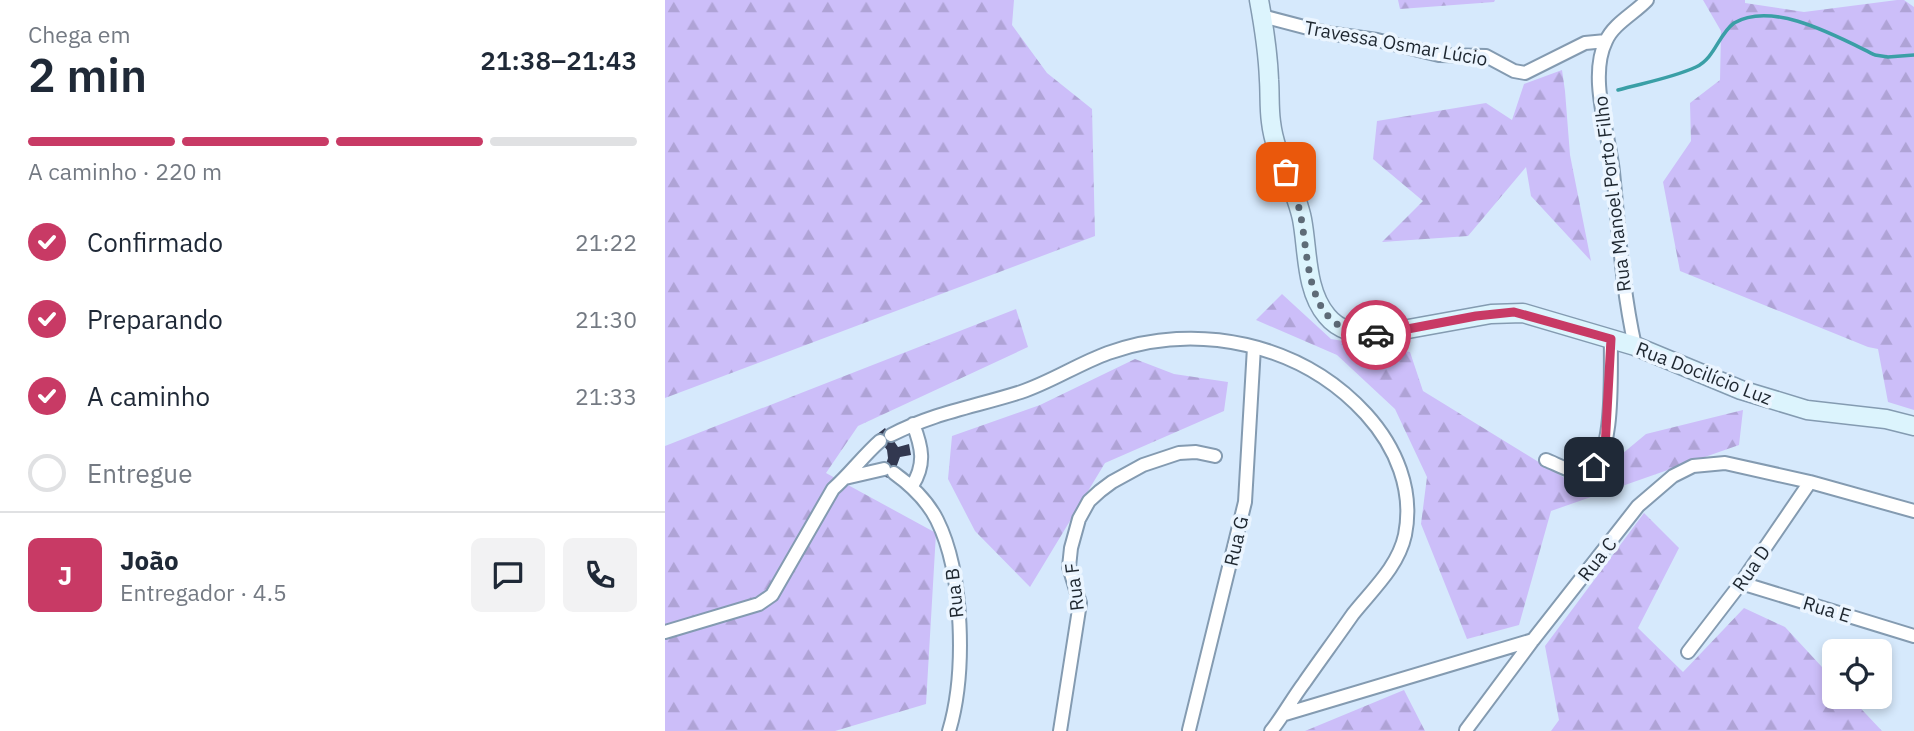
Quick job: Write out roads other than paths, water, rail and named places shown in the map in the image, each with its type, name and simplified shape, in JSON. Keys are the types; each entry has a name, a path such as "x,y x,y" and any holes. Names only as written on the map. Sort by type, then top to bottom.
{"main road":[{"name":"Rua Docilício Luz","path":"1261,8 1267,53 1270,121 1276,147 1296,193 1316,297 1327,317 1342,329 1357,334 1375,335 1476,316 1514,312 1635,346 1732,387 1807,410 1886,419 1914,426"}],"street":[{"path":"1606,41 1612,31 1647,0"},
{"name":"Travessa Osmar Lúcio","path":"1261,8 1327,33 1377,40 1439,54 1486,55 1520,73 1585,43 1606,41"},
{"name":"Rua Manoel Porto Filho","path":"1606,41 1599,67 1599,80 1613,172 1622,283 1635,346"},
{"path":"1546,460 1579,473 1587,472 1600,460 1605,448 1611,339"},
{"path":"665,632 759,604 772,595 833,489 850,469 885,438 938,414 1019,393 1107,353 1167,340 1225,340 1302,365 1326,379 1359,407 1386,439 1398,463 1406,499 1405,536 1399,552 1383,578 1355,612 1271,731"},
{"name":"Rua G","path":"1189,730 1245,502 1254,348"},
{"path":"912,486 920,474 923,461 913,424"},
{"name":"Rua F","path":"1060,731 1080,603 1069,567 1079,519 1089,501 1112,482 1164,457 1196,452 1215,456"},
{"name":"Rua C","path":"1466,730 1638,506 1673,476 1693,466 1725,463 1914,510"},
{"name":"Rua B","path":"845,478 889,471 912,486 936,518 947,544 954,575 960,656 959,683 949,731"},
{"name":"Rua D","path":"1688,652 1741,583 1810,482"},
{"name":"Rua E","path":"1741,583 1914,636"},
{"path":"1285,714 1533,640"}],"waterway":[{"path":"1618,90 1696,67 1708,58 1734,23 1750,17 1786,18 1824,31 1875,55 1914,55"}]}
